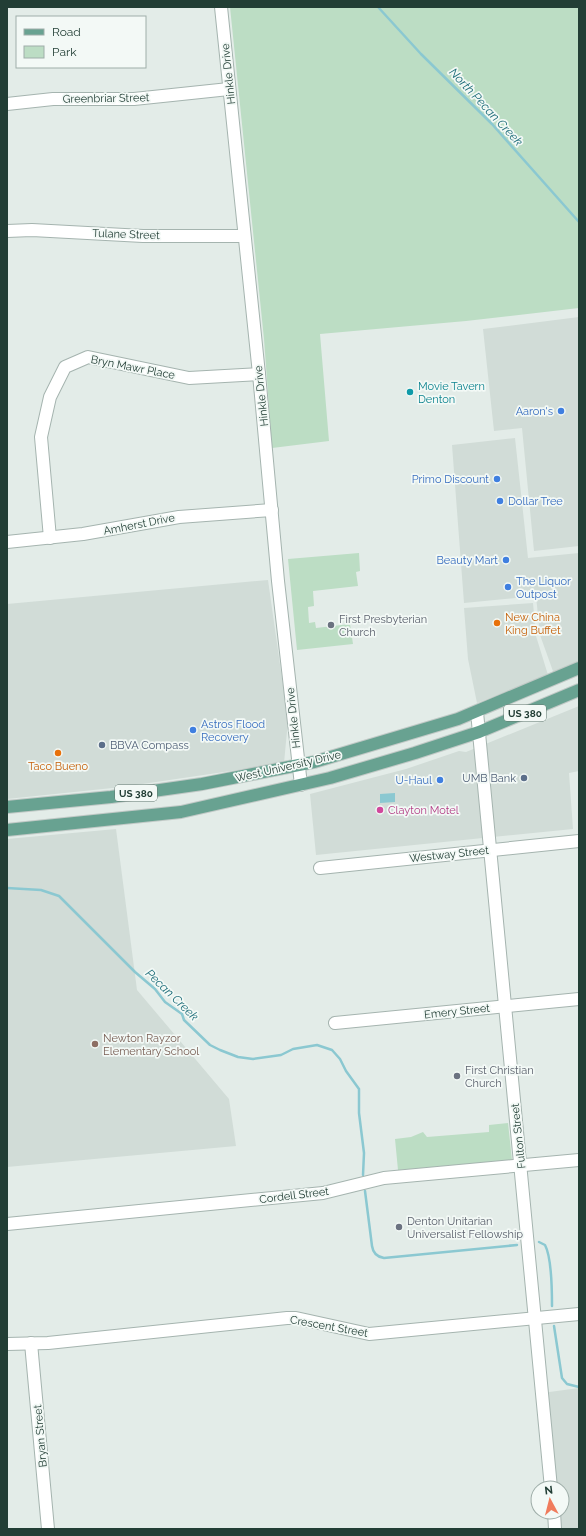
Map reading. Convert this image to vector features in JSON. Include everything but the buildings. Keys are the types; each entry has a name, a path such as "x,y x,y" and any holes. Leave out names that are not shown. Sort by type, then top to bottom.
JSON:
{"main road":[{"name":"West University Drive","path":"7,807 111,797 202,784 298,766 477,712 579,668"},
{"name":"West University Drive","path":"7,830 181,812 301,785 415,753 479,732 579,690"}],"street":[{"name":"Hinkle Drive","path":"221,7 301,785"},
{"name":"Greenbriar Street","path":"7,104 53,99 134,99 229,89"},
{"name":"Tulane Street","path":"7,231 32,230 143,236 244,236"},
{"name":"Bryn Mawr Place","path":"50,538 41,436 50,397 65,367 88,357 189,378 259,374"},
{"name":"Amherst Drive","path":"7,542 116,529 179,517 272,510"},
{"name":"Fulton Street","path":"477,712 550,1480"},
{"name":"Westway Street","path":"320,868 579,841"},
{"name":"Emery Street","path":"335,1023 579,999"},
{"name":"Cordell Street","path":"7,1224 323,1193 384,1178 579,1160"},
{"name":"Crescent Street","path":"7,1344 31,1343 287,1318 296,1318 370,1334 579,1314"},
{"name":"Bryan Street","path":"31,1343 48,1529"}],"shaded area":[{"path":"579,317 579,546 534,551 522,428 494,431 483,329"},
{"path":"515,438 528,558 579,553 579,663 554,674 540,635 536,596 464,603 452,445"},
{"path":"268,580 288,721 284,763 122,787 7,799 7,604"},
{"path":"533,603 536,636 548,675 477,703 468,659 464,608"},
{"path":"579,706 579,771 569,773 573,829 316,855 310,794 406,769 459,751 466,752"},
{"name":"Newton Rayzor Elementary School","path":"116,829 137,990 229,1099 236,1146 7,1167 7,839"},
{"path":"579,1388 579,1529 558,1529 557,1520 570,1520 570,1480 552,1480 542,1393"}],"green space":[{"path":"230,7 579,7 579,308 466,321 320,334 329,441 272,448 264,339"},
{"path":"359,553 360,571 356,572 358,586 313,591 314,606 308,607 309,623 315,622 316,628 350,624 353,644 297,650 288,559"},
{"path":"508,1123 512,1160 398,1170 395,1139 411,1137 423,1132 427,1137 489,1132 489,1125"}],"water":[{"path":"395,793 395,802 380,803 380,794"}],"waterway":[{"name":"North Pecan Creek","path":"378,7 421,54 492,124 579,222"},
{"name":"Pecan Creek","path":"7,888 41,890 59,896 135,972 155,989 165,1002 182,1014 184,1020 210,1045 220,1050 238,1057 253,1059 281,1055 293,1049 317,1045 332,1050 340,1059 346,1071 359,1089 359,1113 364,1153 363,1175"},
{"name":"Pecan Creek","path":"365,1191 373,1251 377,1256 384,1258 517,1245"},
{"name":"Pecan Creek","path":"539,1242 545,1245 549,1258 552,1306"},
{"name":"Pecan Creek","path":"554,1326 562,1378 567,1384 579,1387"}],"place":[{"name":"Movie Tavern Denton","path":"410,392"},
{"name":"Aaron's","path":"561,411"},
{"name":"Primo Discount","path":"497,479"},
{"name":"Dollar Tree","path":"500,501"},
{"name":"Beauty Mart","path":"506,560"},
{"name":"The Liquor Outpost","path":"508,587"},
{"name":"New China King Buffet","path":"497,623"},
{"name":"First Presbyterian Church","path":"331,625"},
{"name":"Astros Flood Recovery","path":"193,730"},
{"name":"BBVA Compass","path":"102,745"},
{"name":"Taco Bueno","path":"58,753"},
{"name":"UMB Bank","path":"524,778"},
{"name":"U-Haul","path":"440,780"},
{"name":"Clayton Motel","path":"380,810"},
{"name":"Newton Rayzor Elementary School","path":"95,1044"},
{"name":"First Christian Church","path":"457,1076"},
{"name":"Denton Unitarian Universalist Fellowship","path":"399,1227"}]}
